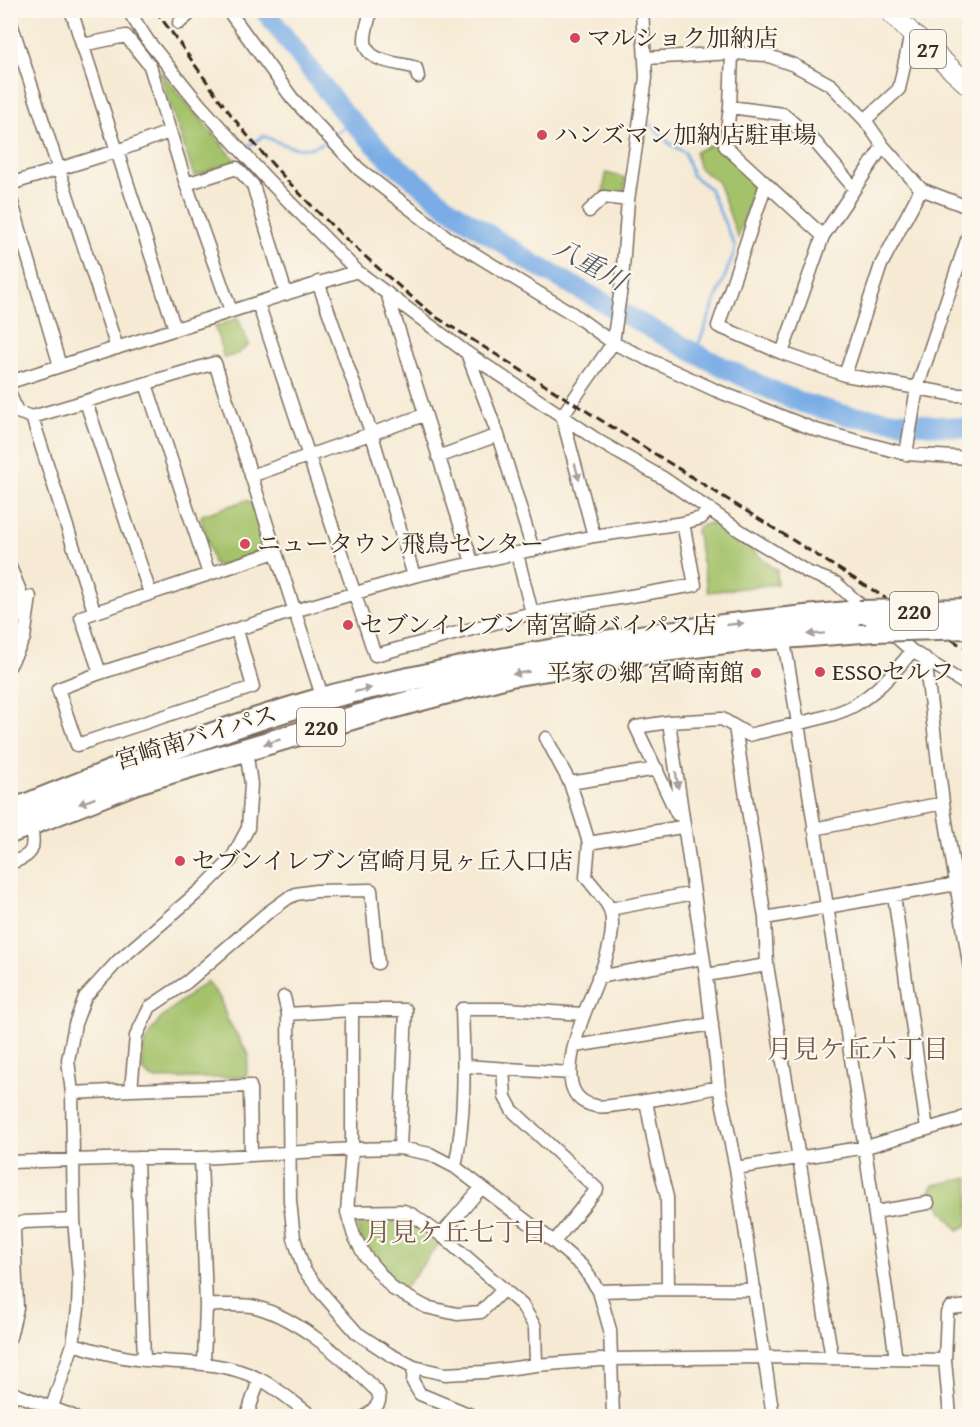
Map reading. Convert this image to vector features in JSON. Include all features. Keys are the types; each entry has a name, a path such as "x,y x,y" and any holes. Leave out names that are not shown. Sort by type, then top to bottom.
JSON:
{"highway":[{"name":"宮崎南バイパス","path":"10,812 229,729 323,699 505,658 635,636 782,619 858,612 969,610"},
{"name":"宮崎南バイパス","path":"21,828 137,782 358,716 511,675 664,650 783,637 875,630 969,627"}],"main road":[{"name":"27","path":"889,10 969,86"}],"street":[{"path":"71,10 175,329"},
{"path":"128,10 148,41 199,104 265,177 357,271 467,353 561,416 710,508 742,532 807,572 836,583 912,651 969,687"},
{"path":"179,23 194,10"},
{"path":"228,10 292,98 358,169 448,238 573,314 614,338 764,411 816,430 969,458"},
{"path":"371,10 364,42 369,52 375,58 416,68 418,77"},
{"path":"594,536 561,416 614,338 622,281 628,200 646,78 642,10"},
{"path":"10,20 117,348"},
{"path":"865,120 899,89 911,33"},
{"path":"82,45 126,36 150,66 186,184 231,311"},
{"path":"646,58 732,53 766,55 794,66 831,85 865,120 883,147 921,189 969,208"},
{"path":"732,53 730,107 725,146 823,236"},
{"path":"730,107 783,114 816,143 854,189"},
{"path":"10,184 117,151 169,132"},
{"path":"782,353 823,236 883,147"},
{"path":"186,184 237,168 254,185 286,294"},
{"path":"766,184 718,326 782,353 845,375 916,393 969,395"},
{"path":"845,375 881,265 921,189"},
{"path":"10,196 60,366"},
{"path":"589,211 604,198 628,200"},
{"path":"906,448 916,393 969,231"},
{"path":"10,382 357,271"},
{"path":"318,282 372,435 414,576"},
{"path":"387,293 472,562"},
{"path":"258,303 356,592 375,655 532,613 695,585 683,523"},
{"path":"467,353 498,435 533,550"},
{"path":"10,393 17,412 32,417 215,363 323,699"},
{"path":"146,384 209,574"},
{"path":"86,402 150,593"},
{"path":"251,476 424,415"},
{"path":"32,417 94,611"},
{"path":"438,457 498,435"},
{"path":"237,630 253,687 77,745 58,690 100,674 294,611 414,576 594,536 683,523 701,518 710,508"},
{"path":"100,674 81,617 275,552"},
{"path":"517,554 532,613"},
{"path":"10,567 20,591 15,617 10,618"},
{"path":"10,665 24,638 30,597"},
{"path":"783,637 799,722 814,829 866,1147 896,1359"},
{"path":"686,842 674,806 636,727 669,722 722,719 749,735 799,722 854,706 893,674 912,651"},
{"path":"925,658 943,803 969,969"},
{"path":"669,722 706,975 719,1087 736,1168 772,1416"},
{"path":"735,727 765,918 767,965 832,1358"},
{"path":"546,738 570,783 589,843 586,877 610,909 611,930 608,952 583,1014 575,1046 570,1073 573,1090 583,1102 598,1107 646,1101 719,1087"},
{"path":"50,1412 73,1344 78,1309 79,1275 74,1220 72,1094 68,1060 75,1024 85,997 117,961 205,886 231,860 248,828 251,783 246,750"},
{"path":"570,783 657,769"},
{"path":"814,829 943,803"},
{"path":"589,843 681,827"},
{"path":"10,863 23,859 34,846 21,828"},
{"path":"765,918 956,884 969,878"},
{"path":"131,1090 136,1036 150,1007 187,982 288,898 296,894 316,891 371,890 378,963"},
{"path":"610,909 694,893"},
{"path":"894,895 927,1129"},
{"path":"598,977 703,958"},
{"path":"706,975 767,965"},
{"path":"284,997 288,1014 288,1153 294,1238 304,1269 327,1300 357,1333 389,1354 414,1367 445,1374 612,1359 764,1357 945,1360"},
{"path":"455,1167 461,1137 465,1066 462,1009 507,1009 583,1014"},
{"path":"288,1014 352,1010 406,1010 400,1148"},
{"path":"352,1010 352,1149 347,1212 354,1236 365,1256 393,1289 426,1307 457,1314 481,1312 504,1289"},
{"path":"575,1046 712,1024"},
{"path":"465,1066 570,1073"},
{"path":"503,1069 505,1097 512,1110 597,1189 554,1242"},
{"path":"72,1094 250,1086 251,1154"},
{"path":"646,1101 667,1197 668,1289"},
{"path":"736,1168 866,1147 958,1120 969,1114"},
{"path":"10,1162 201,1158 400,1148 430,1154 455,1167 582,1266 599,1291 610,1330 613,1416"},
{"path":"137,1158 144,1360"},
{"path":"201,1158 206,1305 204,1363"},
{"path":"441,1234 481,1188"},
{"path":"875,1212 928,1203"},
{"path":"347,1212 404,1211 441,1234 522,1305 535,1327 536,1365"},
{"path":"10,1337 17,1308 15,1225 24,1222 74,1220"},
{"path":"599,1291 755,1290"},
{"path":"206,1305 255,1307 280,1317 310,1334 346,1361 381,1396 380,1401 366,1416"},
{"path":"950,1416 945,1360 947,1313 950,1308 969,1306"},
{"path":"73,1344 144,1360 204,1363 259,1379 312,1416"},
{"path":"414,1367 413,1382 420,1394 473,1416"},
{"path":"247,1416 259,1379"},
{"path":"10,1392 50,1412 73,1416"}],"green space":[{"path":"158,69 236,161 194,176"},
{"path":"720,141 755,184 738,238 718,182 700,169 695,152"},
{"path":"606,173 626,178 623,197 603,194"},
{"path":"238,318 249,345 237,354 224,358 215,327"},
{"path":"247,500 252,503 267,548 265,552 219,566 213,563 202,515"},
{"path":"710,523 737,537 777,570 777,584 708,592 696,530"},
{"path":"207,981 220,998 227,1019 249,1055 246,1077 154,1079 145,1073 142,1062 143,1049 148,1037 164,1016"},
{"path":"969,1178 969,1224 958,1230 929,1193 934,1185"},
{"path":"359,1216 403,1216 413,1220 441,1241 404,1289 381,1267 368,1250 355,1222"}],"waterway":[{"name":"八重川","path":"264,10 343,112 390,160 450,209 534,264 695,353 802,403 849,416 970,429"},
{"path":"332,136 352,122"},
{"path":"648,122 669,143 685,153 692,175 709,188 735,246 695,353"},
{"path":"247,147 263,136 287,146 303,149 327,140"}],"railway":[{"path":"155,10 261,152 358,250 436,317 970,651"}],"place":[{"name":"マルショク加納店","path":"575,38"},
{"name":"ハンズマン加納店駐車場","path":"542,135"},
{"name":"ニュータウン飛鳥センター","path":"245,544"},
{"name":"セブンイレブン南宮崎バイパス店","path":"348,625"},
{"name":"ESSOセルフ","path":"820,672"},
{"name":"平家の郷 宮崎南館","path":"756,673"},
{"name":"セブンイレブン宮崎月見ヶ丘入口店","path":"180,861"}],"district":[{"name":"月見ケ丘六丁目","path":"858,1049"},
{"name":"月見ケ丘七丁目","path":"456,1232"}]}
